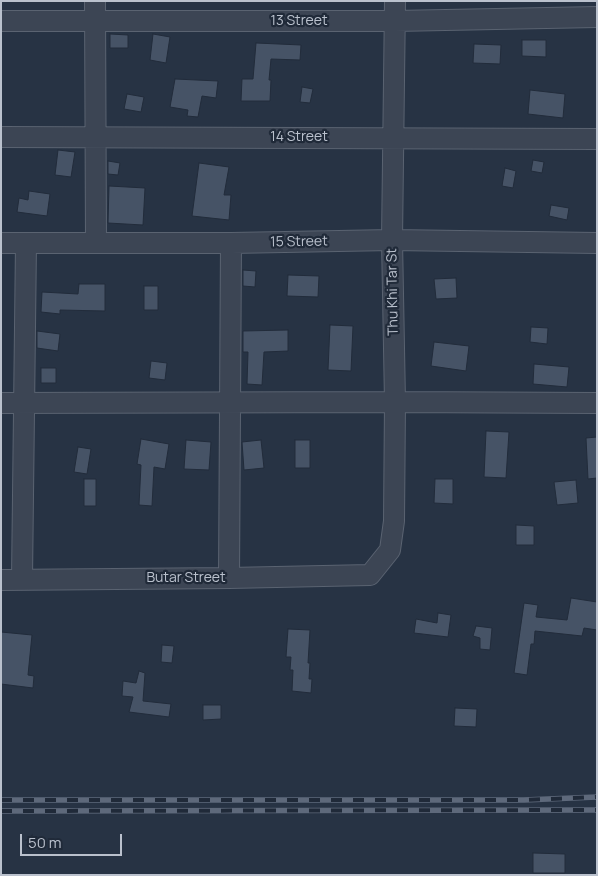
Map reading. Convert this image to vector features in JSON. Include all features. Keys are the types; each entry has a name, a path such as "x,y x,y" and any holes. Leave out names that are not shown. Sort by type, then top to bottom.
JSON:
{"street":[{"name":"13 Street","path":"1,21 95,11 395,11 597,17"},
{"path":"95,11 96,243"},
{"name":"Thu Khi Tar St","path":"370,575 390,550 394,521 395,402 392,240 395,11"},
{"name":"14 Street","path":"1,137 597,138"},
{"name":"15 Street","path":"1,243 231,243 392,240 597,243"},
{"path":"22,580 26,243"},
{"path":"229,578 231,243"},
{"path":"1,403 597,403"},
{"name":"Butar Street","path":"1,580 370,575"}],"building":[{"path":"110,34 128,35 128,48 110,48"},
{"path":"153,34 170,37 166,63 150,60"},
{"path":"522,40 546,40 546,57 522,56"},
{"path":"256,43 301,45 300,60 271,59 270,101 241,101 242,79 253,79"},
{"path":"474,44 501,45 500,64 473,63"},
{"path":"175,79 218,81 216,98 202,96 198,117 187,116 188,110 170,107"},
{"path":"302,87 313,89 310,103 300,102"},
{"path":"530,90 565,94 563,118 528,114"},
{"path":"127,94 144,97 141,112 124,109"},
{"path":"58,150 75,152 71,177 55,175"},
{"path":"533,160 544,162 542,173 531,171"},
{"path":"108,161 120,163 118,175 108,174"},
{"path":"199,163 229,167 224,195 231,195 229,220 192,216"},
{"path":"505,168 516,171 513,188 502,186"},
{"path":"109,186 145,188 143,225 108,223"},
{"path":"29,191 50,194 47,216 17,212 19,198 28,200"},
{"path":"551,205 569,208 567,220 549,216"},
{"path":"243,270 256,271 255,287 243,286"},
{"path":"288,275 319,276 318,297 287,296"},
{"path":"456,278 457,298 436,299 434,279"},
{"path":"79,284 105,284 105,311 60,310 60,314 41,312 42,292 78,294"},
{"path":"144,286 158,286 158,310 144,310"},
{"path":"330,325 353,326 351,371 328,370"},
{"path":"531,327 548,328 547,344 530,342"},
{"path":"288,330 288,351 264,352 262,385 247,384 248,352 243,352 243,331"},
{"path":"37,331 60,334 58,351 37,348"},
{"path":"434,342 469,346 466,371 431,366"},
{"path":"151,361 167,363 165,380 149,378"},
{"path":"534,364 569,367 567,387 533,384"},
{"path":"41,368 56,368 56,383 41,383"},
{"path":"486,431 509,432 506,478 484,477"},
{"path":"597,437 597,478 588,479 586,438"},
{"path":"141,439 169,444 165,469 154,467 152,506 139,505 141,465 137,464"},
{"path":"186,440 211,442 209,470 184,469"},
{"path":"261,440 264,468 244,470 242,442"},
{"path":"295,440 310,440 310,468 295,468"},
{"path":"78,447 91,449 87,474 74,472"},
{"path":"84,479 96,479 96,506 84,506"},
{"path":"435,479 453,479 453,504 434,503"},
{"path":"576,480 578,503 557,505 554,482"},
{"path":"516,525 534,526 534,545 516,545"},
{"path":"571,598 597,602 597,630 584,628 582,636 535,631 534,644 531,644 527,675 514,673 524,603 538,605 536,617 567,620"},
{"path":"438,613 451,615 448,637 414,633 416,619 437,623"},
{"path":"476,626 492,628 490,650 480,649 480,638 473,636"},
{"path":"288,629 310,630 308,663 310,663 309,679 312,679 311,693 292,691 293,670 290,670 291,657 286,657"},
{"path":"1,632 32,635 28,675 34,676 33,688 1,684"},
{"path":"162,645 174,646 172,663 161,662"},
{"path":"139,671 145,673 143,701 171,704 169,717 129,712 133,697 122,696 123,681 136,683"},
{"path":"203,705 221,705 221,719 203,720"},
{"path":"455,708 477,709 476,727 454,726"},
{"path":"533,853 565,854 565,873 533,873"}],"railway":[{"path":"1,800 524,800 597,797"},
{"path":"1,811 597,810"}]}
